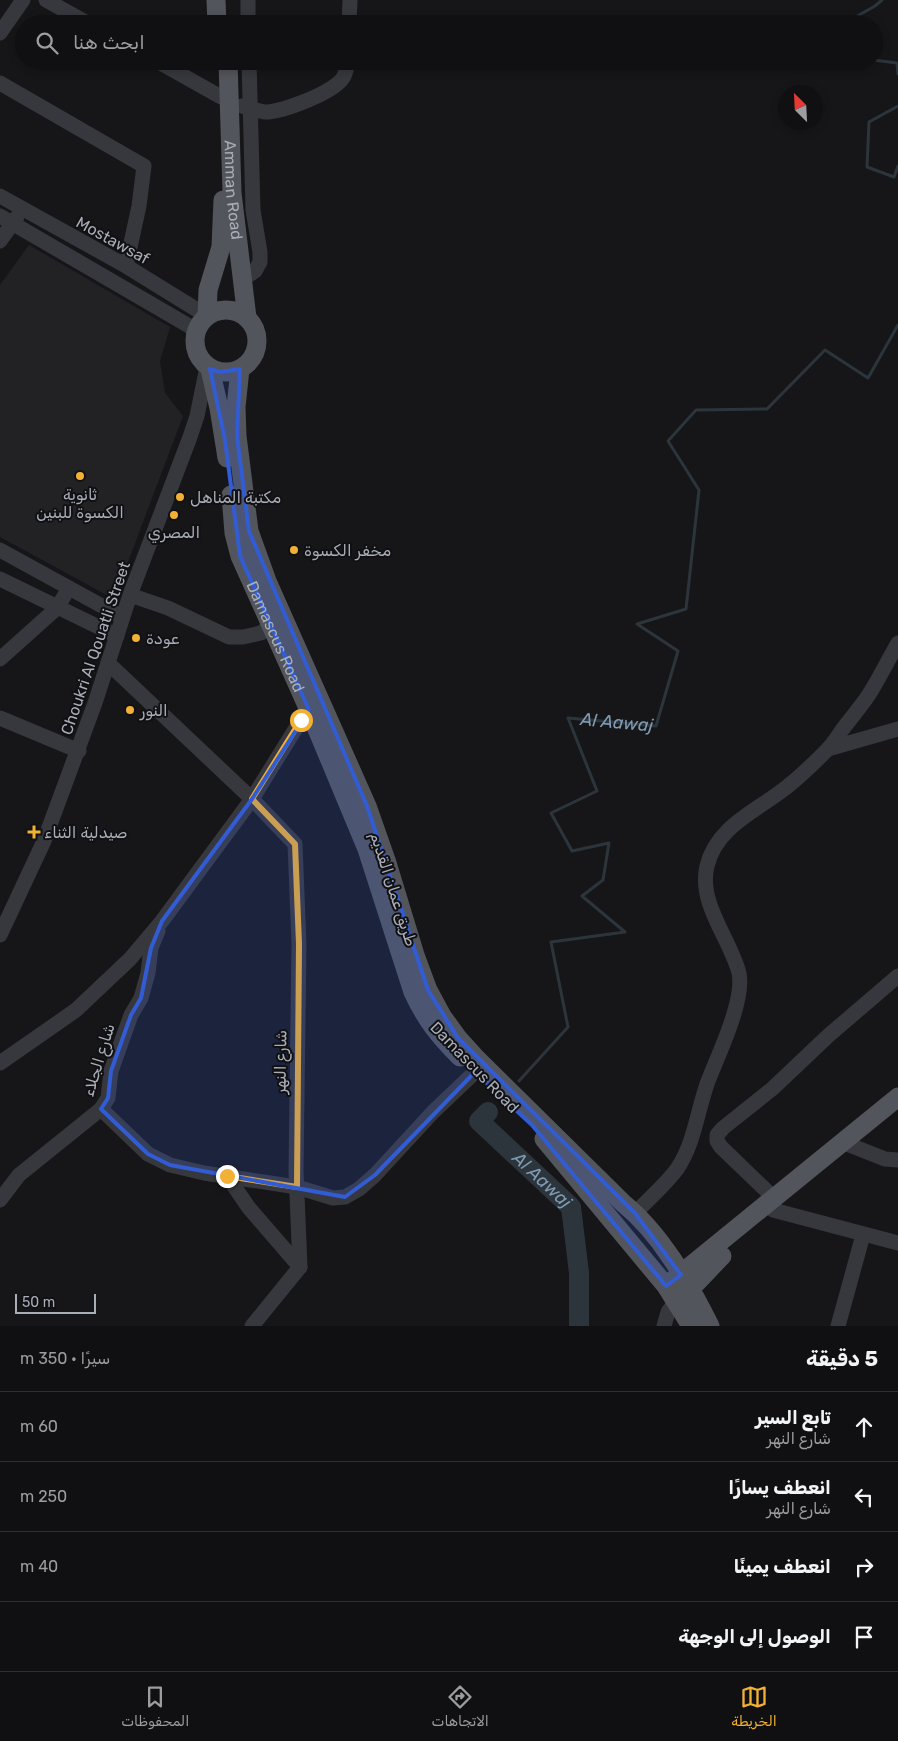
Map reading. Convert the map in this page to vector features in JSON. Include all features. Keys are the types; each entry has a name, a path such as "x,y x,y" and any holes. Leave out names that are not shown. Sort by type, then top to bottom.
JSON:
{"main road":[{"path":"216,0 217,15"},
{"path":"226,0 227,15"},
{"name":"Amman Road","path":"220,70 225,99 232,193 247,318"},
{"name":"Amman Road","path":"201,323 208,290 221,247 227,70"},
{"path":"227,309 238,312 247,318 254,326 257,335 254,355 248,363 240,369 230,372 220,372 208,368 200,360 195,350 194,340 201,323 216,311 227,309"},
{"name":"Damascus Road","path":"208,368 225,440 236,541 240,556 270,626 310,710 367,849 413,992 422,1011 436,1033 532,1125 679,1288 692,1326"},
{"name":"طريق عمان القديم","path":"240,369 236,408 237,436 249,531 267,581 367,806 428,990 442,1016 477,1059 623,1203 635,1212 658,1240 679,1288 710,1326"},
{"path":"849,1144 898,1097"},
{"path":"679,1288 773,1204 849,1144 898,1112"}],"street":[{"path":"0,32 23,0"},
{"path":"46,0 73,15"},
{"path":"248,0 248,15"},
{"path":"349,15 350,0"},
{"path":"173,70 225,99 250,109 266,112 280,110 318,95 338,84 344,77 345,70"},
{"path":"243,279 255,270 260,262 254,217 249,70"},
{"path":"0,84 144,166 139,206 126,266"},
{"name":"Mostawsaf","path":"3,202 22,209 126,266 201,323"},
{"path":"0,241 6,220 22,209"},
{"path":"235,216 254,217"},
{"path":"6,220 201,323"},
{"name":"Choukri Al Qouatli Street","path":"0,935 44,840 78,751 122,617 190,437 208,368"},
{"path":"0,550 122,617"},
{"path":"0,579 117,636"},
{"path":"0,659 57,608 68,588"},
{"path":"130,595 168,608 229,637 244,637 261,633 270,626"},
{"path":"635,1212 663,1185 685,1154 695,1128 707,1085 724,1046 740,990 739,974 733,954 708,899 705,883 706,867 712,850 724,834 745,815 788,786 828,750 869,694 898,643"},
{"name":"شارع النهر","path":"108,663 252,799 295,844 299,944 297,1187 300,1267"},
{"path":"0,1064 76,1010 130,959 162,921 252,799 301,720 310,710"},
{"path":"0,718 78,751"},
{"path":"828,750 898,729"},
{"name":"شارع الجلاء","path":"0,1200 19,1175 101,1109 108,1098 111,1070 131,1015 141,998 148,973 151,948 162,921"},
{"path":"898,976 772,1089 723,1128 717,1135 721,1147 773,1204 863,1235 898,1243"},
{"path":"101,1109 148,1154 170,1165 204,1173 297,1187 333,1198 345,1197 359,1189 375,1175 433,1112 475,1072"},
{"path":"849,1144 885,1159 898,1160"},
{"path":"227,1176 249,1208 300,1267 252,1326"},
{"path":"838,1326 863,1235"},
{"path":"664,1326 679,1288"}],"highlighted area":[{"path":"210,369 220,372 240,369 237,436 249,531 367,806 428,990 458,1038 635,1213 681,1275 666,1286 532,1125 475,1072 375,1175 345,1197 170,1165 148,1154 101,1109 108,1098 111,1071 131,1015 141,998 151,948 162,921 252,799 309,710 240,556 225,440"}],"shaded area":[{"name":"ثانوية الكسوة للبنين","path":"29,245 170,327 160,361 165,393 183,416 114,599 0,537 0,285"}],"waterway":[{"name":"Al Aawaj","path":"859,15 882,0"},
{"name":"Al Aawaj","path":"883,61 897,63 898,74"},
{"name":"Al Aawaj","path":"898,106 869,122 867,167 894,177 898,166"},
{"name":"Al Aawaj","path":"519,1081 568,1027 551,942 625,932 582,896 603,880 609,843 572,851 551,813 597,791 568,718 656,726 678,651 637,624 686,609 699,490 668,441 696,410 767,409 825,350 868,378 898,325"},
{"name":"Al Aawaj","path":"488,1112 479,1121 571,1207 579,1273 579,1326"}],"place":[{"name":"ثانوية الكسوة للبنين","path":"80,476"},
{"name":"مكتبة المناهل","path":"180,497"},
{"name":"المصري","path":"174,515"},
{"name":"مخفر الكسوة","path":"294,550"},
{"name":"عودة","path":"136,638"},
{"name":"النور","path":"130,710"},
{"name":"صيدلية الثناء","path":"34,832"}],"route":[{"path":"227,1176 297,1187 299,944 295,844 252,799 301,720"}]}
